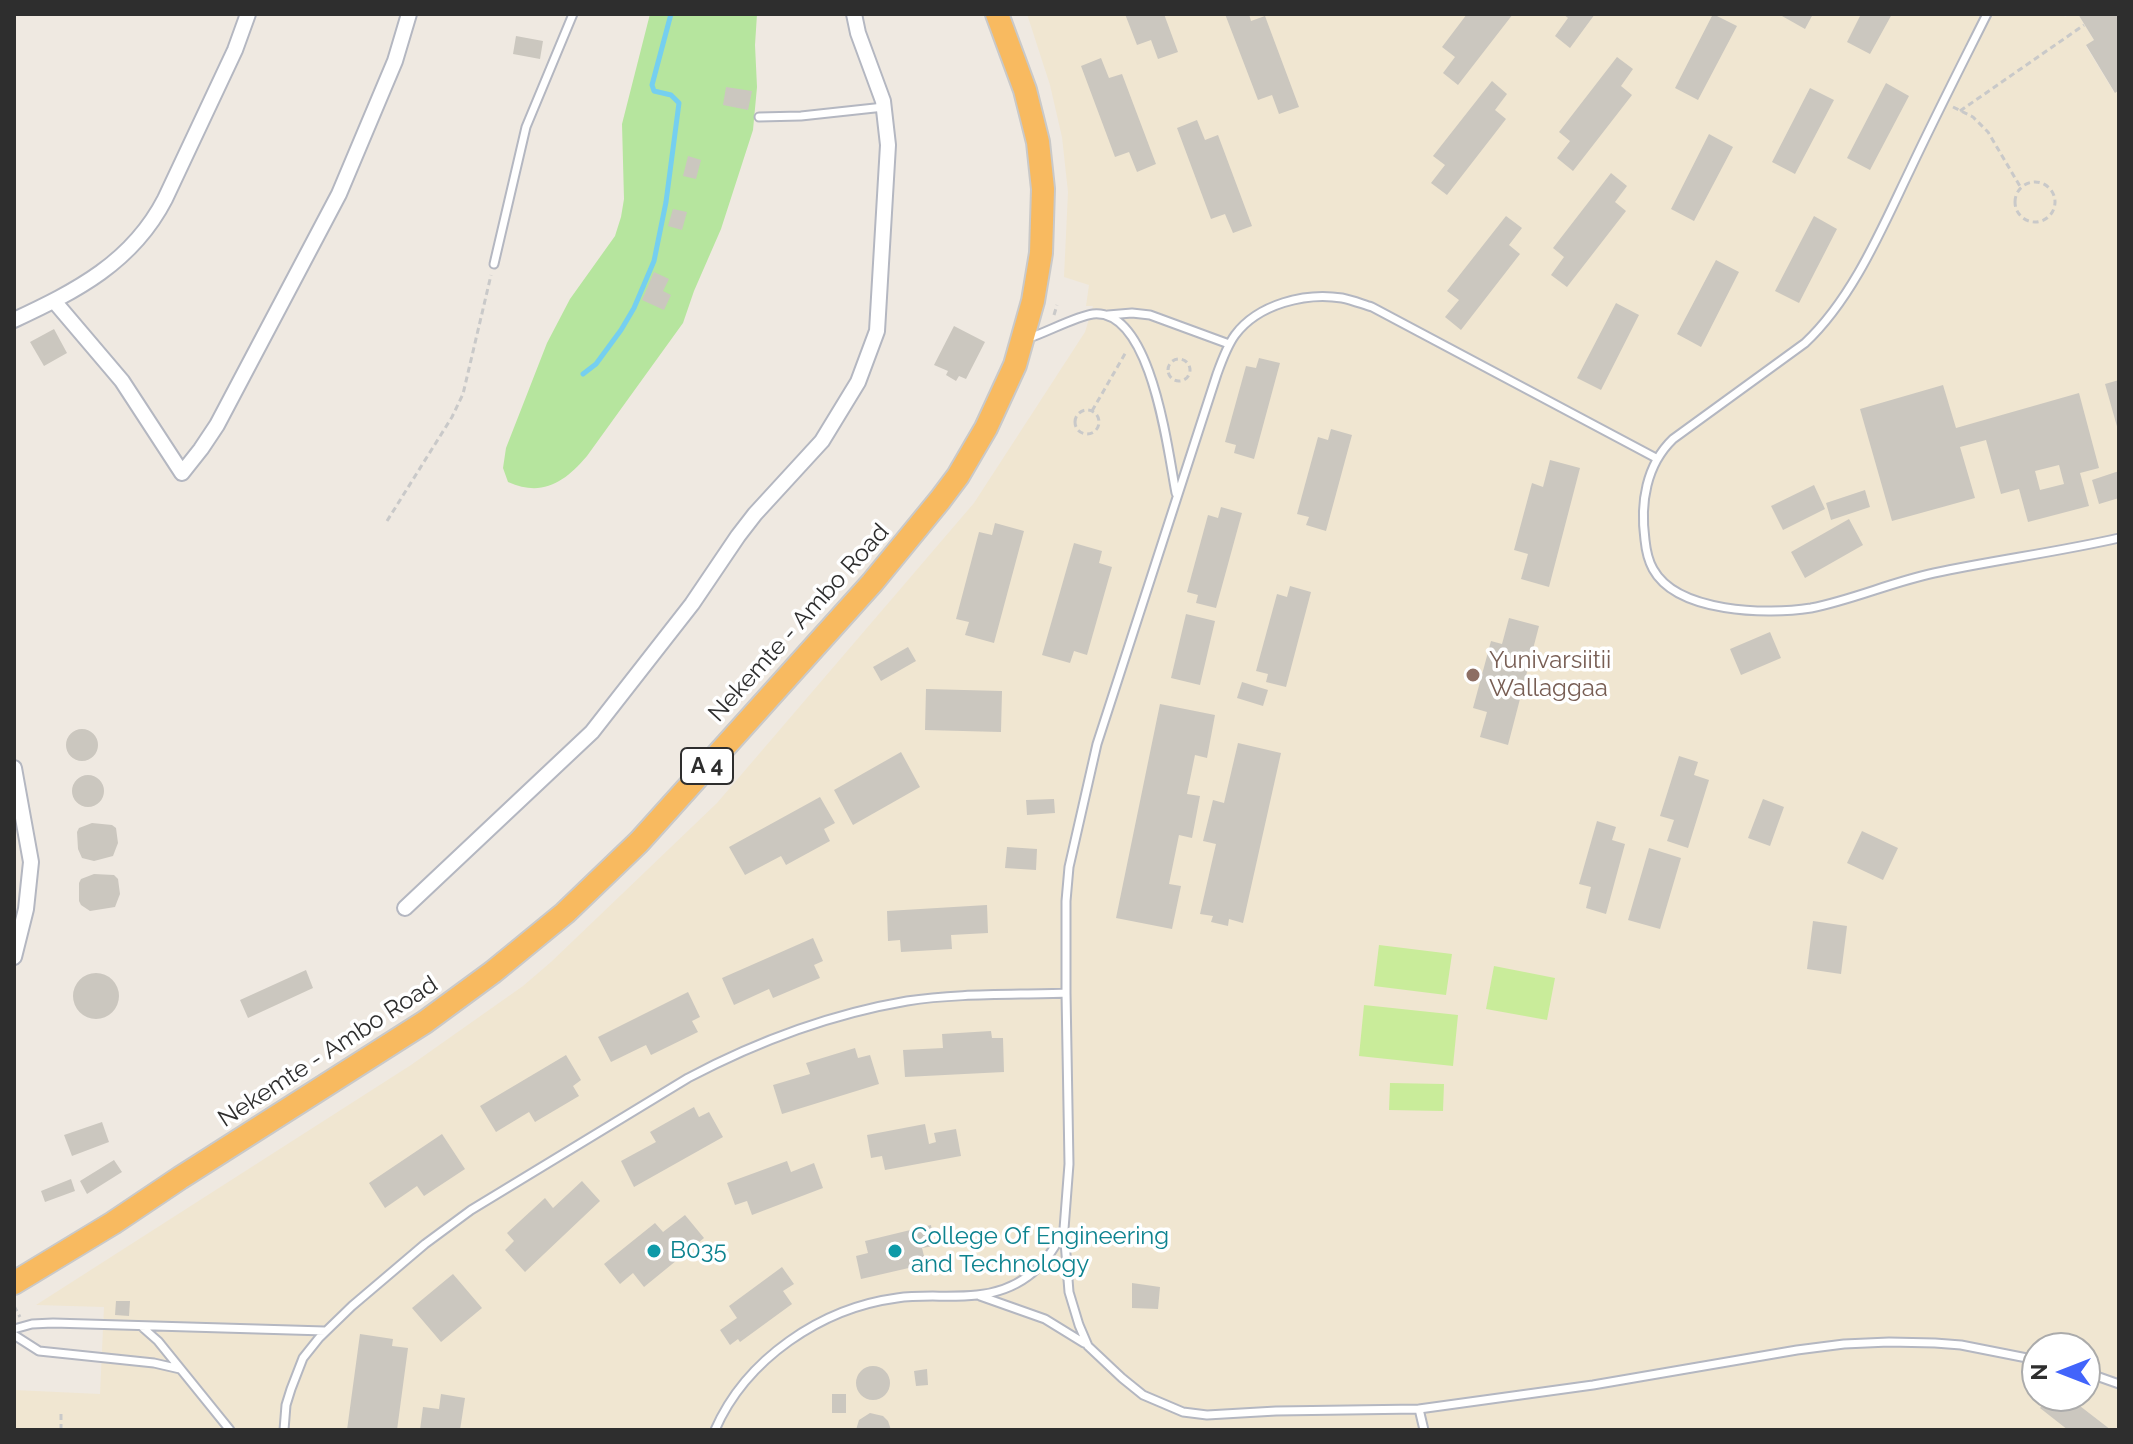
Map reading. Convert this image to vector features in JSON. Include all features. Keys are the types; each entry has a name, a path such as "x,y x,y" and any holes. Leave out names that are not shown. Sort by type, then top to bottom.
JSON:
{"highway":[{"name":"Nekemte - Ambo Road","path":"14,1283 113,1223 425,1022 493,972 588,892 639,842 872,583 940,500 986,428 1015,365 1033,301 1039,263 1043,189 1038,142 1032,114 997,14"}],"street":[{"path":"14,320 54,301 109,267 140,239 157,215 235,50 248,14"},
{"path":"54,301 122,381 182,473 217,425 332,209 395,61 409,14"},
{"path":"405,908 592,732 692,604 738,536 813,452 849,399 869,357 877,331 888,145 884,107 854,14"},
{"path":"14,768 31,862 26,909 14,957"}],"lane":[{"path":"494,264 526,127 573,14"},
{"path":"1987,14 1872,251 1818,330 1805,343 1673,439 1656,458 1643,510 1649,560 1654,571 1669,586 1685,596 1715,606 1753,611 1800,610 1935,573 2119,538"},
{"path":"759,117 884,107"},
{"path":"1088,1346 1069,1292 1064,1229 1070,1141 1066,993 1069,867 1097,744 1176,495 1229,344 1246,322 1275,305 1308,298 1345,298 1372,307 1656,458"},
{"path":"1023,339 1092,314 1132,313 1150,315 1229,344"},
{"path":"1104,315 1122,324 1142,355 1152,382 1176,495"},
{"path":"284,1430 286,1405 303,1358 325,1331 364,1295 452,1223 665,1091 717,1063 838,1017 937,998 1066,993"},
{"path":"715,1430 747,1377 811,1328 852,1308 893,1298 978,1295 999,1291 1032,1274 1050,1256 1064,1229"},
{"path":"978,1295 1045,1319 1072,1333 1143,1395 1183,1412 1222,1415 1419,1409 1578,1388 1844,1344 1935,1343 2021,1357"},
{"path":"14,1332 42,1323 325,1331"},
{"path":"141,1326 158,1341 230,1430"},
{"path":"14,1332 39,1351 154,1363 180,1369"},
{"path":"1419,1409 1424,1430"}],"path":[{"path":"1960,111 2084,25"},
{"path":"1943,102 1973,117 1988,132 2021,188"},
{"path":"2038,182 2050,188 2055,201 2051,215 2039,222 2020,216 2015,203 2021,188 2038,182"},
{"path":"387,521 463,394 494,264"},
{"path":"1092,411 1133,339"},
{"path":"1179,358 1188,362 1188,376 1180,381 1171,377 1170,363 1179,358"},
{"path":"1086,410 1092,411 1098,418 1097,429 1093,433 1082,434 1075,426 1077,415 1086,410"},
{"path":"61,1414 61,1430"}],"shaded area":[{"name":"Yunivarsiitii Wallaggaa","path":"1027,14 2063,14 2065,17 2078,14 2094,40 2086,46 2114,92 2119,90 2119,1430 14,1430 14,1390 100,1394 104,1307 36,1305 411,1065 523,986 717,803 974,503 1085,332 1093,306 1086,306 1089,285 1064,277 1068,192 1062,137 1050,85"}],"green space":[{"path":"650,14 757,14 757,87 753,130 721,229 683,323 587,456 570,474 552,485 520,486 508,482 503,468 506,448 547,343 570,299 615,236 621,217 624,199 622,124"},
{"path":"1379,945 1452,954 1446,995 1374,986"},
{"path":"1494,966 1555,978 1547,1020 1486,1009"},
{"path":"1364,1005 1458,1015 1453,1066 1359,1056"},
{"path":"1390,1083 1444,1084 1443,1111 1389,1110"}],"building":[{"path":"1125,14 1164,14 1178,52 1158,59 1151,40 1137,45"},
{"path":"1225,14 1249,14 1251,21 1265,16 1299,107 1279,114 1272,95 1258,100"},
{"path":"1467,14 1513,14 1458,85 1443,73 1455,57 1442,47"},
{"path":"1563,14 1595,14 1570,48 1555,36 1568,18"},
{"path":"1713,14 1737,26 1698,100 1675,88"},
{"path":"1783,14 1813,14 1805,29"},
{"path":"1861,14 1892,14 1870,54 1847,42"},
{"path":"2078,14 2119,14 2119,90 2115,93 2086,45 2094,40"},
{"path":"516,36 543,41 540,59 513,54"},
{"path":"1617,57 1633,69 1621,86 1632,95 1573,171 1557,158 1570,141 1559,132"},
{"path":"1101,58 1109,78 1122,74 1156,164 1137,172 1129,152 1115,157 1081,66"},
{"path":"1492,81 1507,94 1495,110 1506,119 1447,195 1431,183 1445,165 1433,156"},
{"path":"1886,83 1909,96 1870,170 1847,158"},
{"path":"726,87 752,91 748,110 723,105"},
{"path":"1810,88 1834,100 1795,174 1772,162"},
{"path":"1197,120 1205,140 1218,135 1252,226 1233,233 1225,214 1211,219 1177,128"},
{"path":"1709,134 1733,147 1694,221 1671,209"},
{"path":"688,156 701,160 696,179 683,176"},
{"path":"1611,173 1627,186 1615,202 1626,211 1567,287 1551,275 1564,257 1553,248"},
{"path":"673,209 687,212 682,230 668,226"},
{"path":"1506,216 1522,228 1509,245 1520,254 1461,330 1445,317 1459,300 1447,291"},
{"path":"1814,216 1837,229 1799,303 1775,291"},
{"path":"1716,260 1739,272 1701,347 1677,334"},
{"path":"654,272 669,279 663,291 671,295 664,310 642,300"},
{"path":"1616,303 1639,315 1601,390 1577,378"},
{"path":"954,326 985,342 966,379 959,376 956,381 946,375 948,371 934,365"},
{"path":"54,329 67,353 44,366 30,342"},
{"path":"1259,358 1280,363 1254,459 1234,453 1236,445 1225,442 1246,366 1256,368"},
{"path":"2119,380 2119,430 2118,430 2105,384"},
{"path":"1943,385 1956,428 2079,393 2099,468 2080,473 2089,506 2028,522 2019,489 2001,494 1986,440 1960,447 1975,498 1892,521 1860,409","holes":["2059,465 2064,484 2040,490 2035,471"]},
{"path":"1331,429 1352,435 1326,531 1306,525 1309,517 1297,514 1318,437 1328,440"},
{"path":"1550,460 1580,468 1549,587 1521,579 1528,554 1514,550 1532,483 1543,487"},
{"path":"2119,471 2119,498 2099,504 2092,480"},
{"path":"1814,485 1825,509 1783,530 1771,506"},
{"path":"1865,490 1870,507 1831,520 1826,503"},
{"path":"1221,507 1242,513 1216,608 1196,603 1198,595 1187,592 1208,515 1218,518"},
{"path":"1849,519 1863,545 1805,578 1791,552"},
{"path":"995,523 1024,531 994,643 965,635 969,622 956,619 979,532 992,535"},
{"path":"1074,543 1102,551 1099,563 1112,567 1087,655 1074,651 1070,663 1042,655"},
{"path":"1290,586 1311,592 1286,687 1266,682 1268,674 1256,671 1277,594 1287,597"},
{"path":"1186,614 1215,621 1200,685 1171,678"},
{"path":"1509,618 1539,626 1508,745 1480,737 1487,712 1473,708 1491,641 1502,644"},
{"path":"1770,632 1781,658 1741,675 1730,649"},
{"path":"908,647 916,661 881,681 873,667"},
{"path":"1242,682 1268,690 1263,706 1237,698"},
{"path":"926,689 1002,691 1001,732 925,730"},
{"path":"1160,704 1215,715 1207,758 1195,755 1187,794 1200,796 1192,838 1179,835 1169,884 1181,886 1172,929 1116,918"},
{"path":"82,729 93,734 98,745 93,756 82,761 71,756 66,745 71,734"},
{"path":"1238,743 1281,753 1243,923 1229,919 1228,926 1211,922 1213,916 1200,914 1216,844 1203,841 1213,800 1224,803"},
{"path":"901,752 920,787 853,825 834,790"},
{"path":"1679,756 1698,762 1694,775 1709,780 1688,848 1667,841 1674,820 1660,816"},
{"path":"88,775 99,780 104,791 99,802 88,807 77,802 72,791 77,780"},
{"path":"820,797 835,823 824,829 830,841 786,865 781,856 745,875 729,847"},
{"path":"1054,799 1055,813 1027,815 1026,800"},
{"path":"1763,799 1784,807 1770,846 1748,838"},
{"path":"1597,821 1616,827 1612,840 1625,844 1606,914 1586,908 1591,887 1579,884"},
{"path":"92,823 116,828 118,843 113,856 94,861 82,858 77,832 79,828"},
{"path":"1862,831 1898,848 1883,880 1847,863"},
{"path":"1007,847 1037,849 1036,870 1005,868"},
{"path":"1649,848 1681,858 1660,929 1628,920"},
{"path":"94,874 114,875 118,879 120,894 115,907 90,911 81,905 79,883 81,879"},
{"path":"987,905 988,933 951,935 952,949 901,952 900,940 888,941 887,911"},
{"path":"1813,921 1847,926 1841,974 1807,969"},
{"path":"813,938 823,961 814,965 820,978 773,998 769,989 734,1005 722,978"},
{"path":"306,970 313,988 248,1018 240,1000"},
{"path":"96,973 112,980 119,996 112,1012 96,1019 80,1012 73,996 80,980"},
{"path":"688,992 700,1017 692,1021 698,1032 651,1055 646,1045 611,1062 598,1037"},
{"path":"991,1031 992,1038 1003,1038 1004,1072 905,1077 903,1050 943,1048 942,1034"},
{"path":"855,1048 858,1058 870,1055 879,1084 782,1114 773,1085 810,1074 806,1063"},
{"path":"566,1055 581,1080 573,1086 579,1096 535,1122 529,1112 496,1132 480,1106"},
{"path":"694,1107 699,1117 709,1112 723,1137 634,1187 621,1161 656,1142 650,1132"},
{"path":"102,1122 109,1142 72,1156 64,1135"},
{"path":"925,1124 929,1144 936,1142 934,1133 956,1129 961,1156 885,1170 882,1156 871,1158 867,1135"},
{"path":"442,1134 465,1169 424,1196 417,1186 385,1208 369,1183"},
{"path":"114,1160 122,1172 87,1194 80,1181"},
{"path":"787,1161 791,1172 814,1163 823,1188 752,1215 747,1201 735,1205 727,1183"},
{"path":"71,1179 75,1191 45,1202 41,1191"},
{"path":"582,1181 600,1201 525,1272 505,1250 514,1241 507,1233 545,1198 553,1208"},
{"name":"B035","path":"685,1215 704,1238 644,1287 633,1273 620,1284 604,1264 655,1223 663,1232"},
{"name":"College Of Engineering and Technology","path":"931,1225 934,1246 922,1248 926,1264 861,1279 856,1256 868,1253 865,1241"},
{"path":"782,1267 794,1284 783,1291 792,1304 740,1342 738,1339 730,1345 720,1330 737,1318 729,1306"},
{"path":"453,1274 482,1308 441,1342 412,1308"},
{"path":"1132,1283 1160,1287 1158,1309 1132,1308"},
{"path":"116,1301 130,1301 129,1316 115,1315"},
{"path":"360,1334 393,1339 392,1346 408,1348 397,1430 347,1430"},
{"path":"873,1366 885,1371 890,1383 885,1395 873,1400 861,1395 856,1383 861,1371"},
{"path":"927,1369 928,1385 916,1386 914,1371"},
{"path":"441,1394 465,1398 460,1430 420,1430 423,1407 439,1409"},
{"path":"832,1394 846,1394 846,1413 832,1413"},
{"path":"2045,1412 2088,1412 2111,1430 2068,1430"},
{"path":"870,1413 883,1416 891,1430 856,1430 859,1420"}],"waterway":[{"path":"583,374 596,364 621,330 654,261 666,202 679,103 671,95 654,91 652,85 671,14"}],"place":[{"name":"Yunivarsiitii Wallaggaa","path":"1473,675"},
{"name":"B035","path":"654,1251"},
{"name":"College Of Engineering and Technology","path":"895,1251"}]}
